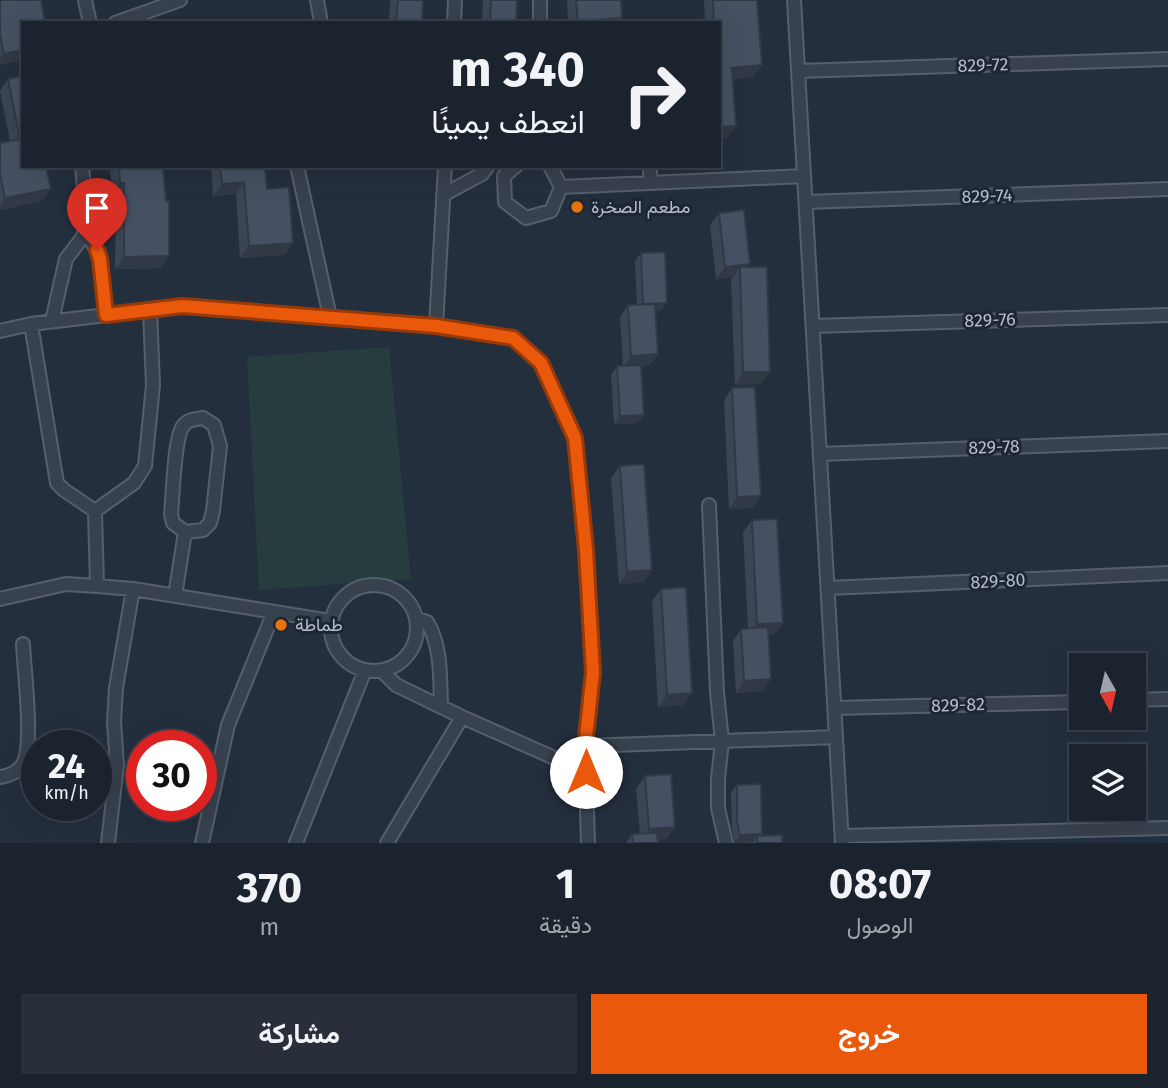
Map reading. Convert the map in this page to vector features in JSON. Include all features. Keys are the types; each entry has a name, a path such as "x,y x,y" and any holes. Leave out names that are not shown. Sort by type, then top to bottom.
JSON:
{"street":[{"path":"85,0 90,21"},
{"path":"121,21 180,0"},
{"path":"317,0 321,21"},
{"path":"454,21 455,0"},
{"path":"540,0 540,21"},
{"path":"794,0 842,839 1168,828"},
{"name":"829-72","path":"798,71 1168,59"},
{"path":"52,321 66,259 87,226 82,168"},
{"path":"297,168 331,317"},
{"path":"436,326 445,168"},
{"path":"443,195 482,174 486,168"},
{"path":"514,168 504,176 505,202 526,218 551,211 561,187 552,168"},
{"path":"650,168 650,183"},
{"path":"561,187 804,176"},
{"name":"829-74","path":"806,202 1168,189"},
{"path":"85,232 100,259 106,315"},
{"path":"0,331 52,321 182,306 436,326 513,338 541,363 575,438 586,550 593,672 585,746 588,843"},
{"path":"95,511 134,483 145,466 153,385 150,310"},
{"name":"829-76","path":"813,326 1168,315"},
{"path":"31,324 58,482 64,490 95,511"},
{"path":"203,418 214,425 220,446 213,511 210,523 203,530 185,532 173,523 171,514 178,439 183,426 190,420 203,418"},
{"name":"829-78","path":"820,454 1168,441"},
{"path":"709,505 717,692 722,741 718,808 726,843"},
{"path":"95,511 97,586"},
{"path":"174,596 185,532"},
{"name":"829-80","path":"828,588 1168,573"},
{"path":"0,599 66,584 97,586 133,589 330,621"},
{"path":"382,584 398,591 410,603 417,619 417,636 410,652 398,664 382,671 365,670 350,664 338,653 331,637 330,621 337,605 348,592 364,585 382,584"},
{"path":"108,843 117,765 114,722 117,688 133,589"},
{"path":"202,843 228,725 274,611"},
{"path":"417,619 427,622 433,631 439,661 441,707"},
{"path":"0,777 9,776 23,765 28,747 23,644"},
{"path":"296,843 365,670"},
{"path":"382,671 396,685 462,718 586,772"},
{"path":"1146,700 1168,699"},
{"name":"829-82","path":"835,708 1069,702"},
{"path":"387,843 462,718"},
{"path":"585,746 836,737"}],"green space":[{"path":"389,347 411,579 259,590 247,357"}],"building":[{"path":"0,0 41,0 45,21 21,21 21,50 4,54 0,35"},
{"path":"398,0 423,0 422,21 396,21"},
{"path":"491,0 517,0 516,21 490,21"},
{"path":"576,0 621,0 622,18 578,21"},
{"path":"713,0 757,0 762,65 732,68 736,126 721,127 721,21 714,21"},
{"path":"21,76 21,168 46,168 51,189 5,198 0,174 0,143 20,139 8,79"},
{"path":"119,168 163,168 166,201 169,201 169,256 124,257 124,183 120,183"},
{"path":"220,168 265,168 267,189 289,187 293,243 249,246 244,182 222,184"},
{"path":"744,210 750,264 725,267 719,213"},
{"path":"665,252 667,303 643,304 641,253"},
{"path":"740,267 767,267 770,372 743,372"},
{"path":"655,304 658,354 631,356 628,305"},
{"path":"641,365 644,415 620,416 617,366"},
{"path":"755,387 761,496 737,497 732,388"},
{"path":"644,464 652,570 627,572 620,466"},
{"path":"777,519 783,623 757,624 752,520"},
{"path":"686,587 692,693 667,695 661,589"},
{"path":"768,627 771,679 744,681 741,629"},
{"path":"671,774 675,827 649,829 645,776"},
{"path":"761,784 762,834 740,835 737,821 737,785"},
{"path":"657,833 658,843 633,843 632,834"},
{"path":"782,835 782,843 757,843 757,836"}],"place":[{"name":"مطعم الصخرة","path":"577,207"},
{"name":"طماطة","path":"281,625"}],"route":[{"path":"97,250 106,315 182,306 436,326 513,338 541,363 575,438 586,550 593,672 585,746 586,772"}]}
